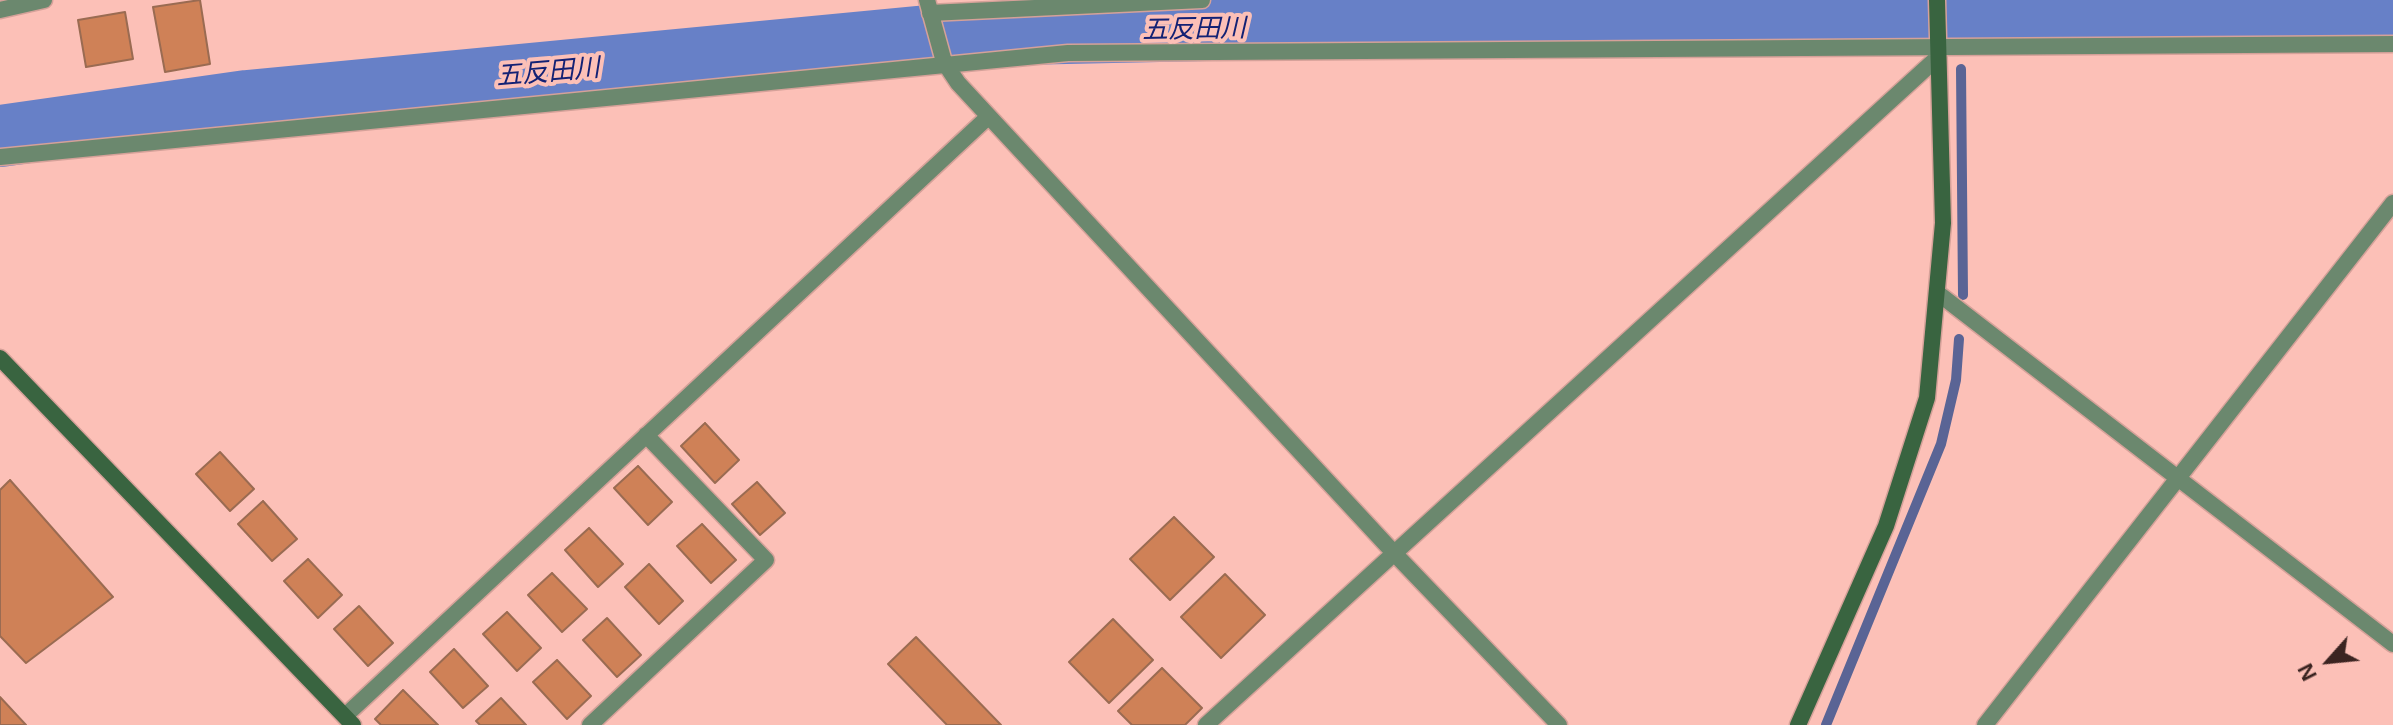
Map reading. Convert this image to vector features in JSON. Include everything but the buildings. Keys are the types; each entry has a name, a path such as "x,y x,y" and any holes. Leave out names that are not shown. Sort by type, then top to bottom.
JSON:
{"street":[{"path":"0,10 44,0"},
{"path":"1202,0 929,10 944,61 988,117 1394,553 1559,725"},
{"path":"1798,725 1886,526 1927,398 1939,294 1943,223 1937,0"},
{"path":"0,157 944,61 1068,53 1937,50 2393,44"},
{"path":"1206,725 1937,50"},
{"path":"0,358 349,721 646,435 988,117"},
{"path":"1985,725 2180,480 2393,203"},
{"path":"1939,294 2003,340 2393,644"},
{"path":"590,725 766,560 646,435"}],"waterway":[{"name":"五反田川","path":"0,136 247,101 927,36 1855,16 2393,15"},
{"path":"1960,17 1960,27"},
{"path":"1961,69 1963,295"},
{"path":"1826,725 1941,444 1956,380 1959,339"}]}
